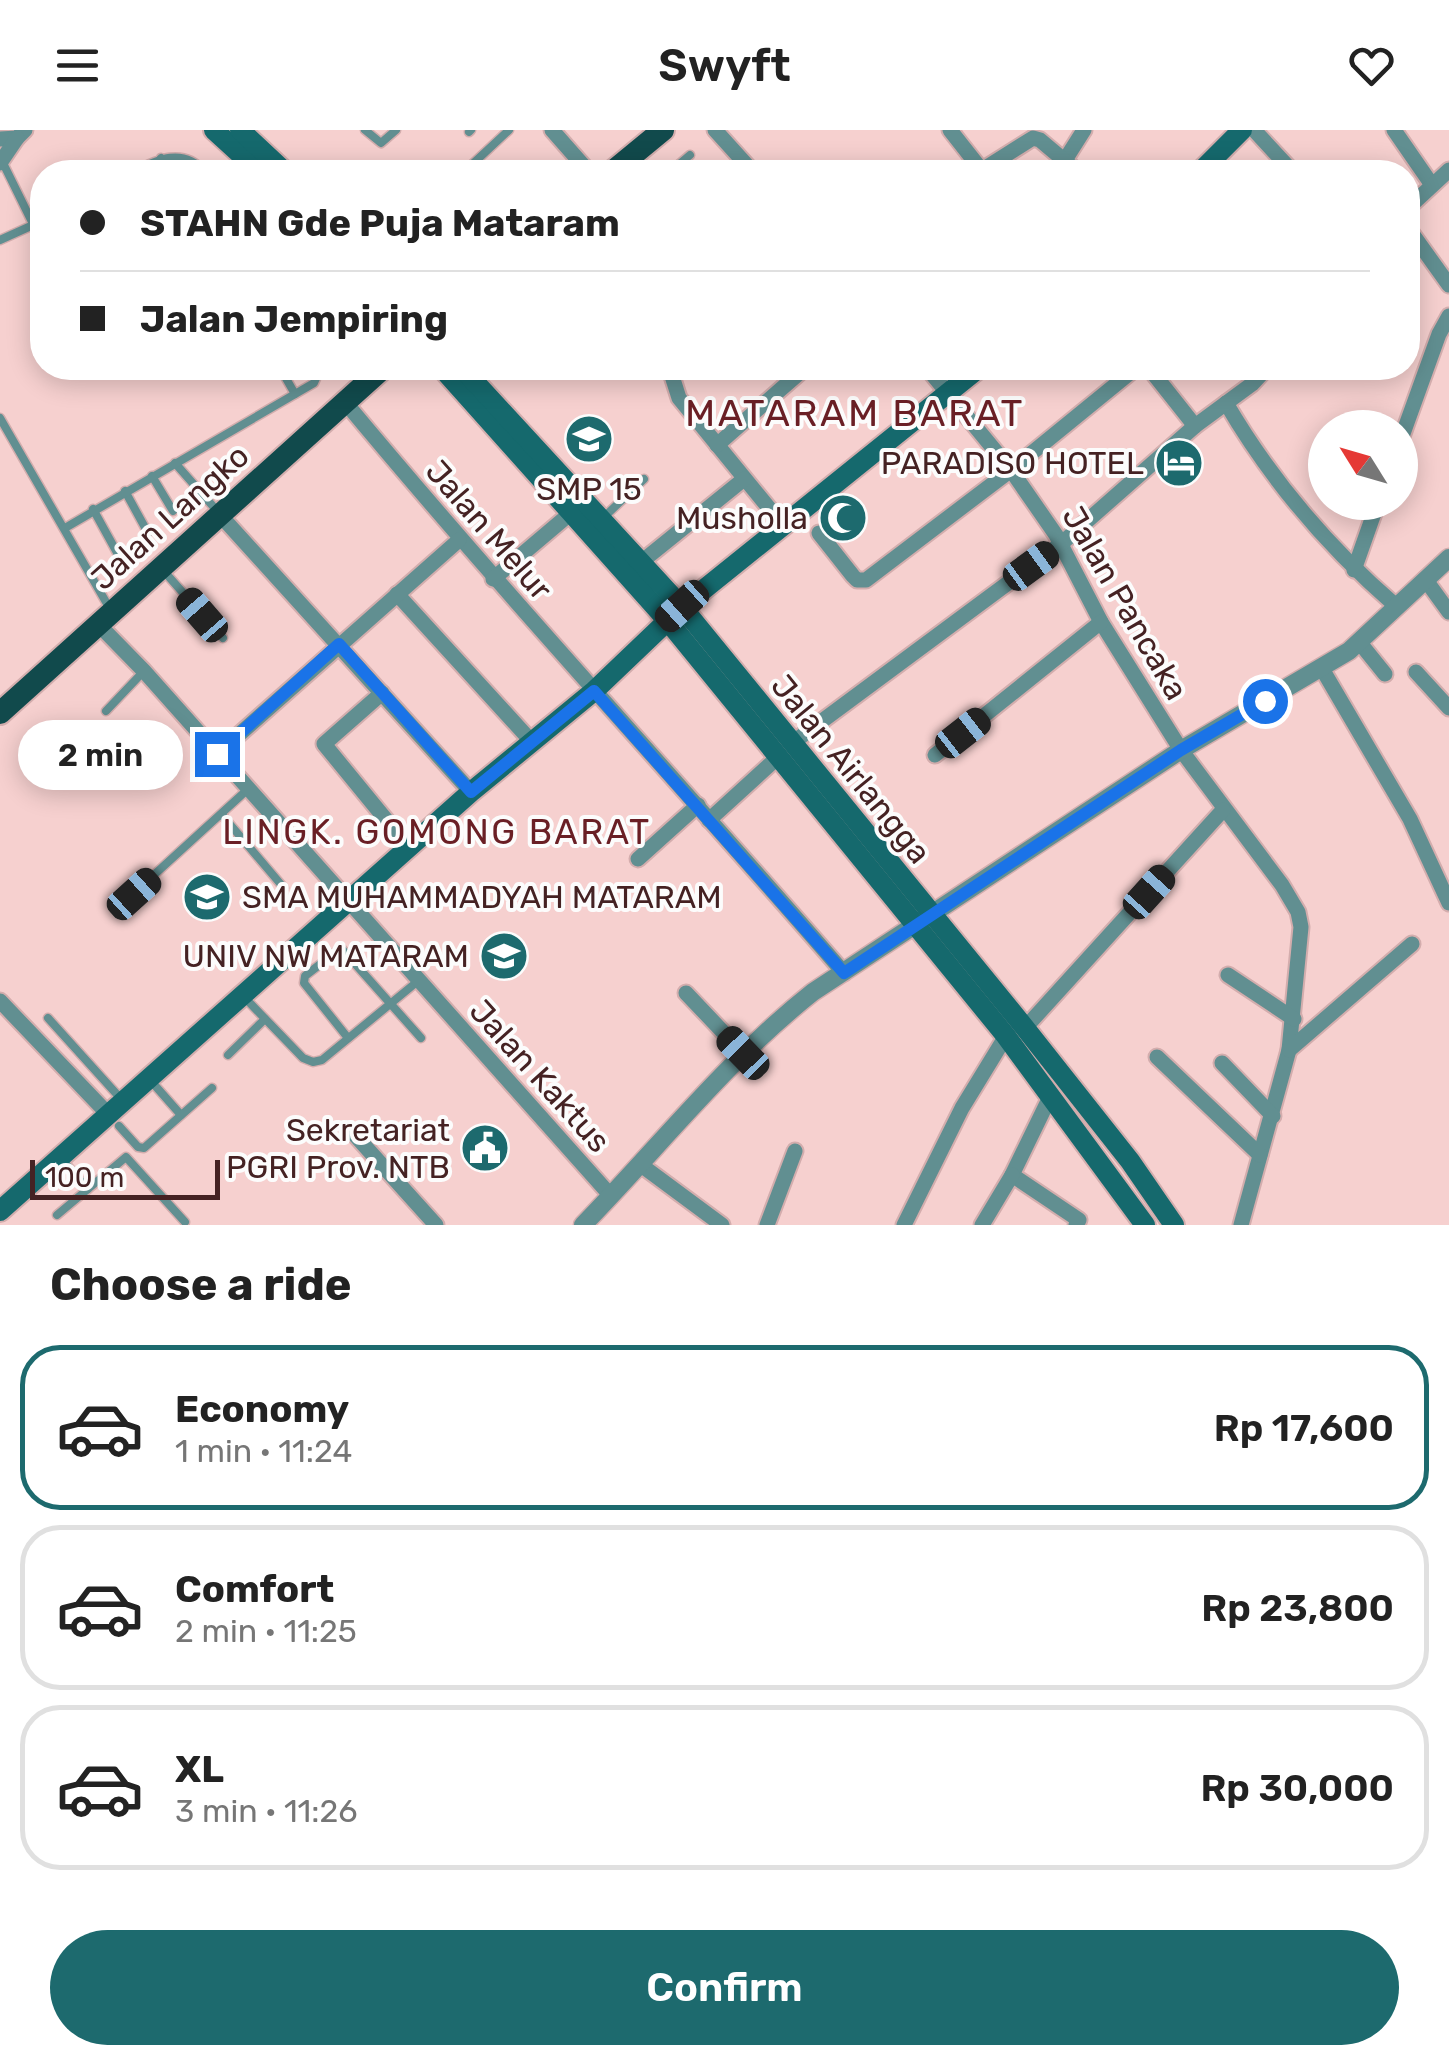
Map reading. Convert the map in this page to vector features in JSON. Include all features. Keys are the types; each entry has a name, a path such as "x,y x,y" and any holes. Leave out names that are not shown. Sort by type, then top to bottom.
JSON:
{"main road":[{"path":"240,130 271,160"},
{"path":"627,160 663,130"},
{"path":"1212,160 1242,130"},
{"path":"217,131 247,160"},
{"name":"Jalan Langko","path":"0,714 370,380"},
{"name":"Jalan Airlangga","path":"453,380 572,512 674,613"},
{"name":"Jalan Airlangga","path":"473,380 640,563 674,613 784,751 1015,1032 1130,1161 1174,1225"},
{"path":"0,1212 60,1157 117,1113 191,1039 471,792 594,691 674,613 782,524 954,399 969,380"},
{"name":"Jalan Airlangga","path":"1015,1032 1051,1095 1145,1225"}],"street":[{"path":"552,130 578,160"},
{"path":"715,130 741,160"},
{"path":"950,130 972,160"},
{"path":"998,160 1030,138 1040,140 1064,160 1084,130"},
{"path":"1254,130 1282,160"},
{"path":"1394,130 1415,160"},
{"path":"0,139 21,134"},
{"path":"3,165 21,134"},
{"path":"1420,167 1432,184"},
{"path":"1420,196 1449,170"},
{"path":"1420,245 1449,285"},
{"path":"1412,410 1449,316"},
{"path":"673,380 679,398 782,524"},
{"path":"716,445 790,380"},
{"name":"Jalan Pancaka","path":"937,380 1011,470 1062,543 1101,622 1181,750 1298,912 1301,927 1289,1050 1241,1225"},
{"path":"819,533 856,580 866,580 1121,380"},
{"path":"1159,380 1195,426"},
{"path":"710,820 784,751 1062,543 1195,426 1256,380"},
{"name":"Jalan Melur","path":"345,402 493,579 844,973"},
{"path":"1226,403 1260,459 1354,570 1396,606"},
{"path":"640,563 744,479"},
{"path":"493,579 572,512"},
{"path":"221,516 471,792"},
{"path":"1354,570 1372,520"},
{"path":"217,754 460,540"},
{"path":"583,1225 743,1053 786,1013 1181,750 1360,644 1449,558"},
{"path":"1425,579 1449,612"},
{"path":"398,594 532,742"},
{"name":"Jalan Kaktus","path":"106,620 144,671 247,790 611,1196"},
{"path":"935,756 1101,622"},
{"path":"1360,644 1385,674"},
{"path":"1321,668 1410,820 1449,903"},
{"path":"1416,672 1449,708"},
{"path":"382,694 324,744 410,849"},
{"path":"638,859 698,805"},
{"path":"904,1225 962,1108 1015,1032 1223,810"},
{"path":"1289,1050 1412,944"},
{"path":"1228,975 1294,1019"},
{"path":"686,993 743,1053"},
{"path":"0,1000 117,1113"},
{"path":"1157,1056 1260,1155"},
{"path":"1222,1063 1273,1116"},
{"path":"982,1225 1012,1175 1051,1095"},
{"path":"354,1134 436,1225"},
{"path":"767,1225 795,1152"},
{"path":"641,1165 711,1222"},
{"path":"1012,1175 1078,1222"}],"lane":[{"path":"365,130 381,142 396,130"},
{"path":"477,160 510,130"},
{"path":"683,160 690,154"},
{"path":"157,160 189,160"},
{"path":"3,165 30,211"},
{"path":"0,240 30,227"},
{"path":"287,380 295,394"},
{"path":"65,528 316,380"},
{"path":"0,418 65,528 106,620"},
{"path":"175,462 221,516"},
{"path":"152,476 173,510"},
{"path":"602,519 644,479"},
{"path":"124,491 148,533"},
{"path":"93,509 120,558"},
{"path":"162,568 223,638"},
{"path":"106,710 144,671"},
{"path":"134,894 247,790"},
{"path":"222,814 284,888"},
{"path":"348,1038 304,984 305,976 337,949 346,949 421,1038"},
{"path":"242,995 303,1058 313,1062 322,1060 418,981"},
{"path":"48,1018 138,1147 144,1148 212,1088"},
{"path":"228,1055 265,1019"},
{"path":"148,1078 181,1115"},
{"path":"60,1157 88,1189"},
{"path":"58,1215 126,1157 185,1222"}],"place":[{"name":"SMP 15","path":"589,439"},
{"name":"PARADISO HOTEL","path":"1179,463"},
{"name":"Musholla","path":"843,518"},
{"name":"SMA MUHAMMADYAH MATARAM","path":"207,897"},
{"name":"UNIV NW MATARAM","path":"504,956"},
{"name":"Sekretariat PGRI Prov. NTB","path":"485,1148"}],"district":[{"name":"MATARAM BARAT","path":"855,413"},
{"name":"LINGK. GOMONG BARAT","path":"437,832"}],"route":[{"path":"217,754 339,644 471,792 594,691 844,973 1181,750 1265,701"}]}
